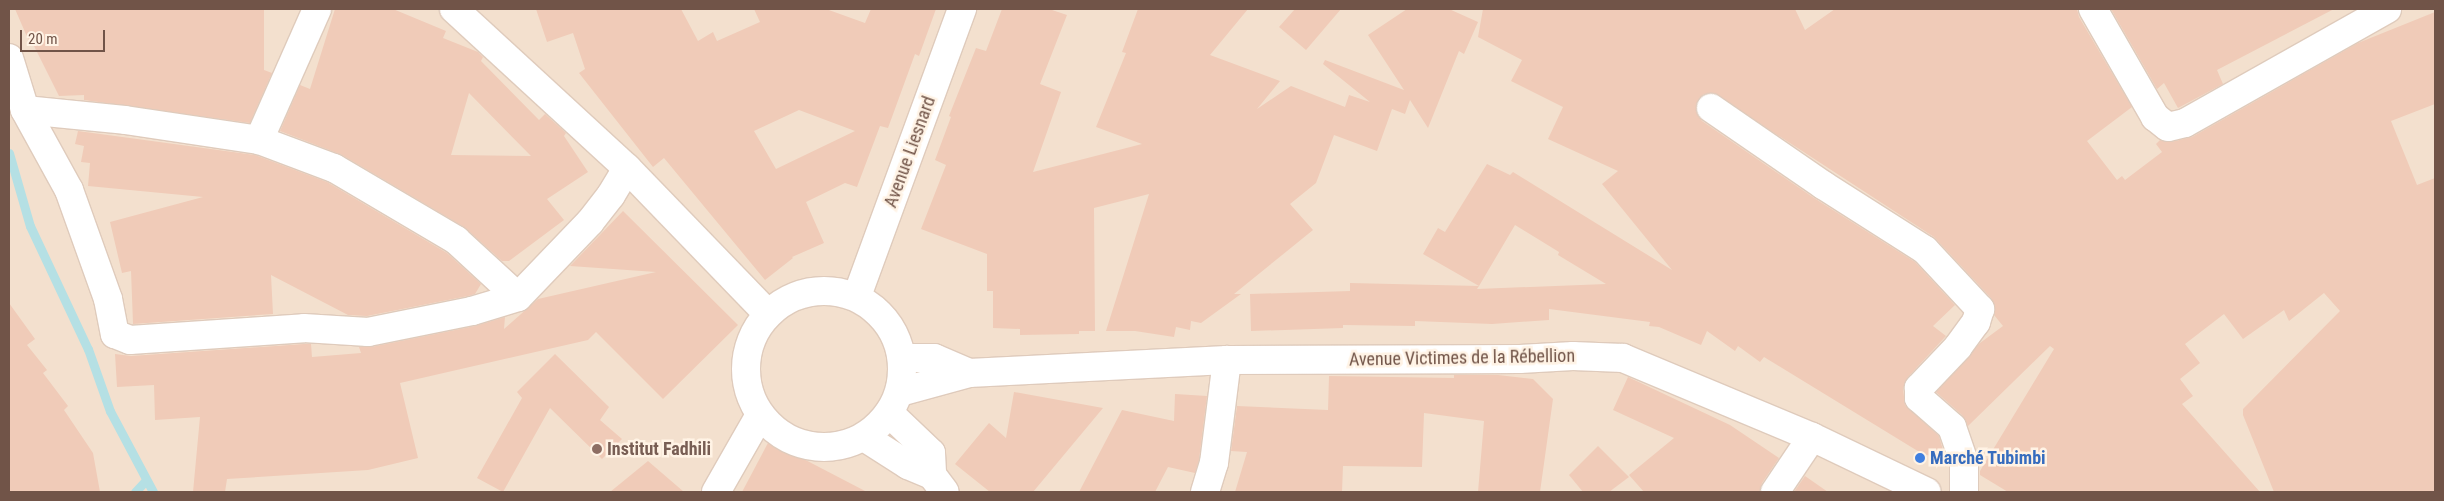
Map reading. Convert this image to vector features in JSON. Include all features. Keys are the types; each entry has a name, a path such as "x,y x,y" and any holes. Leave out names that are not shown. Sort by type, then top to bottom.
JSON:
{"street":[{"path":"259,140 317,9"},
{"name":"Avenue Liesnard","path":"857,296 962,9"},
{"path":"2093,9 2155,117 2168,127 2185,123 2387,9"},
{"path":"463,10 627,168 768,314"},
{"path":"9,58 26,110 69,190 108,299 114,334 130,340 304,328 368,332 472,311 518,297 590,222 611,195 627,168"},
{"path":"1711,108 1824,185 1925,250 1980,309 1976,322 1958,346 1920,388 1919,398 1952,428 1964,462 1964,492"},
{"path":"26,110 124,120 259,140 334,168 456,240 518,297"},
{"path":"826,290 857,296 879,311 895,332 903,358 895,402 878,426 864,437 837,446 807,446 781,435 760,415 748,390 746,363 752,336 768,314 794,296 826,290"},
{"name":"Avenue Victimes de la Rébellion","path":"969,373 1227,360 1520,359 1574,356 1623,358 1812,436 1927,492"},
{"path":"903,358 934,358 969,373"},
{"path":"1205,492 1214,463 1227,360"},
{"path":"895,402 969,373"},
{"path":"895,402 930,453 938,486"},
{"path":"716,492 760,415"},
{"path":"1775,492 1812,436"},
{"path":"864,437 938,486"}],"shaded area":[{"path":"9,9 2435,9 2435,492 9,492"}],"building":[{"path":"15,9 264,9 264,70 272,73 250,123 84,100 84,95 59,96 31,40 28,39"},
{"path":"335,9 393,9 446,31 443,38 478,52 483,57 481,61 539,120 545,114 566,133 564,136 588,172 547,199 564,220 509,261 502,261 464,227 342,155 280,131 300,85 310,89","holes":["469,93 531,156 451,155"]},
{"path":"536,9 681,9 698,41 713,32 717,41 760,22 754,9 826,9 865,23 871,9 936,9 919,56 915,54 888,128 880,126 857,187 845,183 806,202 824,243 792,257 765,280 664,158 653,167 579,73 585,69 573,33 547,42","holes":["799,110 855,131 776,169 754,131"]},
{"path":"1002,9 1049,9 1067,15 1040,84 1061,92 1033,172 1142,144 1096,127 1126,53 1122,52 1138,9 1248,9 1210,55 1280,81 1257,109 1291,86 1345,107 1349,95 1370,102 1323,64 1325,60 1404,90 1368,35 1407,9 1449,9 1478,22 1464,54 1459,51 1428,128 1410,100 1405,114 1392,109 1377,151 1334,135 1316,183 1290,204 1313,230 1234,294 1241,294 1201,323 1191,321 1190,330 1176,327 1174,337 1135,331 1106,331 1149,194 1094,208 1095,331 1079,331 1079,334 1020,335 1020,329 993,328 993,291 987,291 987,254 921,229 946,165 935,160 951,117 949,116 976,48 986,51"},
{"path":"1295,9 1341,9 1306,50 1279,27"},
{"path":"1483,9 1795,9 1805,30 1835,9 2077,9 2079,17 2132,107 2087,141 2117,180 2122,176 2125,180 2162,152 2156,144 2160,140 2171,142 2192,137 2358,43 2435,12 2435,104 2391,121 2417,185 2435,178 2435,492 2274,492 2243,415 2243,409 2340,311 2324,293 2289,321 2284,310 2243,339 2224,314 2185,344 2200,363 2180,379 2193,396 2182,404 2260,492 2008,492 1980,475 1980,471 2054,349 2050,346 1968,426 1962,415 1936,392 1980,343 2003,326 1994,315 1995,306 1991,298 1934,237 1713,93 1704,94 1698,100 1696,106 1697,114 1702,121 1814,198 1915,262 1955,305 1933,326 1946,336 1908,377 1903,388 1905,405 1939,436 1943,450 1939,454 1930,456 1921,453 1764,357 1760,362 1738,346 1735,351 1707,331 1701,345 1659,327 1649,326 1650,322 1549,309 1549,320 1492,324 1415,321 1415,326 1343,325 1343,328 1251,331 1250,294 1350,291 1350,283 1479,286 1423,254 1438,228 1445,232 1487,164 1510,175 1513,172 1672,270 1602,184 1618,171 1548,139 1563,107 1511,81 1522,60 1478,37","holes":["1515,225 1559,252 1558,255 1606,284 1477,289"]},
{"path":"2111,9 2334,9 2217,70 2223,84 2178,108 2164,83 2157,89"},
{"path":"78,131 255,155 327,182 447,253 481,284 475,294 468,296 367,316 348,315 271,275 273,314 133,324 131,271 122,273 110,222 203,197 88,186 90,163 81,162 84,146 75,144"},
{"path":"623,211 738,325 663,399 596,332 588,340 400,383 418,458 368,470 227,479 225,492 193,492 200,417 155,420 154,385 117,387 115,354 131,356 311,344 312,357 361,353 359,347 371,347 475,326 505,317 504,329 538,299 656,272 570,266"},
{"path":"9,303 35,339 27,345 47,370 43,373 68,406 64,410 93,453 100,492 9,492"},
{"path":"555,354 609,407 600,420 622,439 602,459 550,408 503,492 477,478 522,398 517,392"},
{"path":"1454,375 1498,375 1533,379 1553,399 1540,492 1478,492 1484,421 1424,413 1422,467 1343,466 1342,492 1235,492 1247,452 1231,451 1237,406 1328,410 1329,376 1454,378"},
{"path":"1628,377 1730,425 1779,458 1762,483 1760,492 1644,492 1629,475 1674,438 1613,410"},
{"path":"1014,392 1103,408 1033,492 990,492 955,464 989,423 1006,438"},
{"path":"1175,394 1207,396 1199,460 1195,473 1168,467 1155,492 1079,492 1122,410 1174,421"},
{"path":"769,441 867,492 742,492"},
{"path":"1598,446 1629,477 1609,492 1583,492 1569,475"},
{"path":"648,461 684,492 610,492"},
{"path":"1805,476 1828,492 1794,492"}],"waterway":[{"path":"9,153 30,226 88,349 110,411 153,492"},
{"path":"135,492 146,480"}],"place":[{"name":"Institut Fadhili","path":"597,449"},
{"name":"Marché Tubimbi","path":"1920,458"}]}
